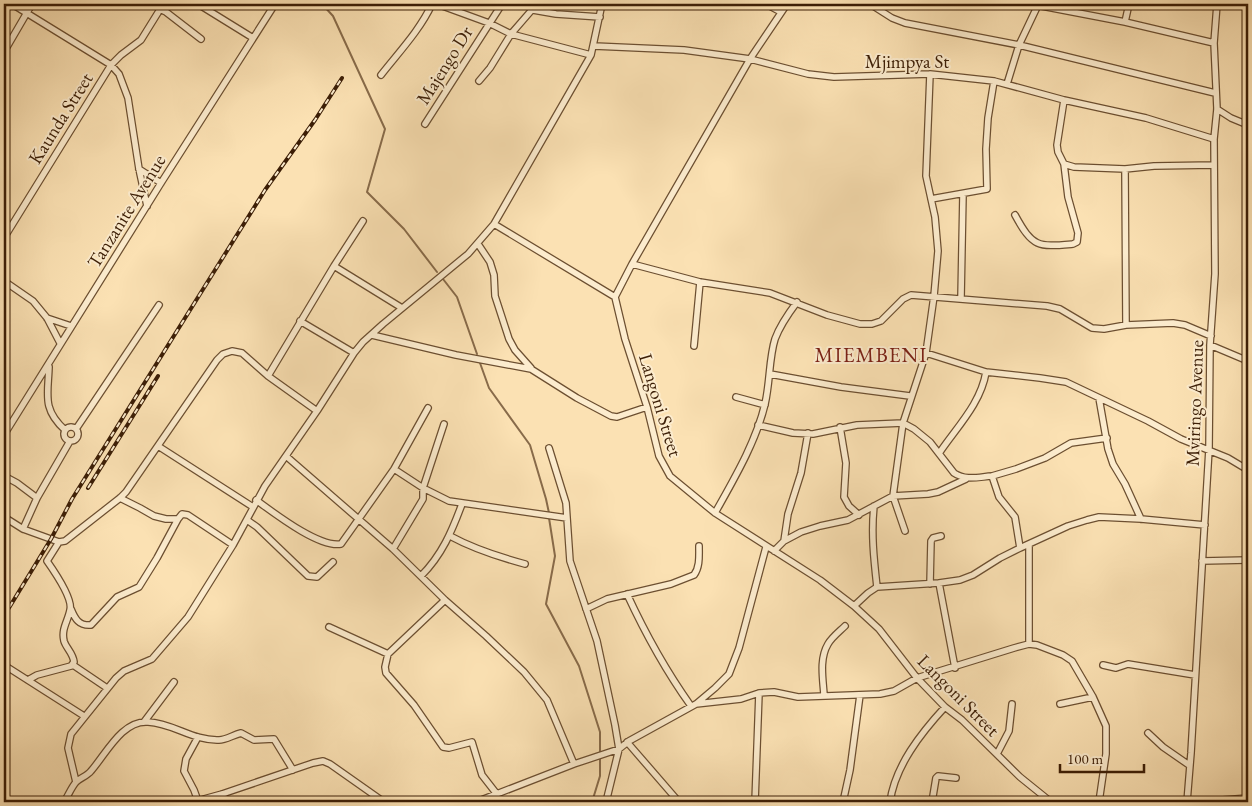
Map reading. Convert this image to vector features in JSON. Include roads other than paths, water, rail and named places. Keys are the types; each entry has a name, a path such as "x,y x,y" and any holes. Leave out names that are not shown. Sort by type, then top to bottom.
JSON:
{"street":[{"path":"12,4 110,65 119,74 128,98 147,206"},
{"path":"4,52 32,4"},
{"path":"198,4 253,38"},
{"name":"Tanzanite Avenue","path":"4,435 160,183 275,4"},
{"path":"381,75 408,42 432,4"},
{"path":"437,4 489,23 511,34 591,56"},
{"name":"Majengo Dr","path":"425,124 502,4"},
{"path":"480,81 511,34 537,4"},
{"path":"76,782 68,748 71,734 107,688 124,672 152,659 188,617 232,545 256,500 354,353 402,308 455,266 478,244 494,224 591,56 602,4"},
{"path":"688,4 730,4"},
{"path":"766,4 781,12"},
{"path":"494,224 615,297 750,59 787,4"},
{"path":"870,4 904,23 1019,45 1215,93"},
{"path":"1031,4 1125,22 1214,43"},
{"path":"1125,22 1129,4"},
{"name":"Mviringo Avenue","path":"1187,802 1209,449 1210,346 1215,274 1216,202 1214,139 1217,109 1214,43 1217,4"},
{"path":"1007,84 1019,45 1038,5"},
{"name":"Kaunda Street","path":"4,238 110,65 141,40 157,13 162,10 202,39"},
{"path":"533,10 556,14 600,17"},
{"name":"Mjimpya St","path":"594,46 671,49 750,59 808,74 834,77 930,74 994,81 1064,100 1146,118 1214,139"},
{"path":"905,531 893,496 903,424 910,396 926,353 938,251 935,217 926,176 930,74"},
{"path":"931,199 987,189 986,149 988,118 994,81"},
{"path":"1015,215 1022,228 1033,241 1041,245 1073,244 1077,242 1078,233 1068,197 1064,164 1057,145 1064,100"},
{"path":"1217,109 1231,118 1248,125"},
{"path":"1064,164 1074,167 1126,170 1154,166 1214,165"},
{"path":"139,169 160,183"},
{"path":"1126,170 1126,325"},
{"path":"961,298 963,194"},
{"path":"268,376 363,221"},
{"path":"478,244 490,262 494,275 496,296 509,339 515,350 531,369 577,398 611,416 617,417 647,407"},
{"path":"632,264 700,282 770,293 843,320 860,324 872,324 881,320 903,299 911,295 1047,306 1060,309 1092,328 1104,329 1126,325 1173,323 1185,325 1211,336"},
{"path":"334,266 402,308"},
{"path":"4,281 33,301 47,318 60,343"},
{"path":"694,346 700,282"},
{"name":"Langoni Street","path":"615,297 625,339 647,407 659,456 670,476 715,513 820,580 854,606 879,629 917,678 945,707 962,720 1051,802"},
{"path":"715,513 734,480 758,425 765,404 774,340 782,323 797,302"},
{"path":"76,429 159,305"},
{"path":"47,318 71,326"},
{"path":"300,321 354,353"},
{"path":"372,335 456,355 531,369"},
{"path":"1210,346 1248,361"},
{"path":"4,517 23,529 59,542 65,540 120,498 223,354 232,352 242,353 268,376 317,411"},
{"path":"926,353 986,372 1066,382 1148,420 1181,439 1228,458 1248,470"},
{"path":"49,365 49,406 51,415 65,430"},
{"path":"940,452 978,398 986,372"},
{"path":"770,374 841,387 910,396"},
{"path":"736,397 765,404"},
{"path":"1100,398 1108,449 1113,464 1126,484 1141,519"},
{"path":"256,500 294,527 336,545 341,544 394,469 428,408"},
{"path":"393,549 423,499 423,488 444,424"},
{"path":"758,425 813,434 840,427 870,424 903,424 914,429 930,442 940,452 954,473 966,479"},
{"path":"65,430 70,427 76,429"},
{"path":"840,427 846,463 844,497 849,506 859,514"},
{"path":"65,430 64,437 74,441 78,438 76,429"},
{"path":"784,541 788,514 801,473 808,434"},
{"path":"774,551 784,541 812,528 848,520 893,496 938,492 966,479 992,476 1016,470 1045,458 1071,443 1107,438"},
{"path":"23,529 37,498 70,441"},
{"path":"158,446 253,507"},
{"path":"549,448 566,503 570,561 597,641 619,749 606,802"},
{"path":"286,456 393,549 536,685 547,700 574,764"},
{"path":"394,469 423,488 449,501 567,518"},
{"path":"4,476 37,498"},
{"path":"992,476 999,497 1015,517 1020,548"},
{"path":"120,498 154,516 178,519"},
{"path":"421,576 438,556 450,536 462,504"},
{"path":"874,506 872,548 877,587"},
{"path":"59,542 47,561 66,592 71,609 79,622 85,625 91,625 117,596 137,588 157,558 182,514 188,515 232,545"},
{"path":"854,606 877,587 939,584 960,580 973,575 1020,548 1068,526 1099,517 1205,525"},
{"path":"246,520 257,527 308,576 317,577 333,562"},
{"path":"450,536 488,554 525,564"},
{"path":"930,584 931,541 937,536 941,536"},
{"path":"1029,544 1029,644"},
{"path":"586,609 607,599 671,584 694,575 698,563 699,546"},
{"path":"476,802 574,764 619,749 627,742 694,705 729,674 739,648 766,546"},
{"path":"1202,561 1248,560"},
{"path":"939,584 955,668"},
{"path":"627,594 674,682 694,705"},
{"path":"445,600 388,654 385,667 389,678 414,705 443,747 449,748 472,742 482,774 496,794"},
{"path":"71,609 64,628 64,639 73,657 73,665"},
{"path":"824,695 824,654 829,642 845,626"},
{"path":"329,627 388,654"},
{"path":"694,705 742,699 774,692 798,697 880,694 894,691 917,678 1029,644 1052,650 1072,661 1093,697 1106,726 1106,754 1099,802"},
{"path":"1103,665 1116,668 1128,664 1195,675"},
{"path":"4,665 84,716"},
{"path":"28,680 37,675 73,665 107,688"},
{"path":"64,802 76,782 90,773 124,731 144,722 174,682"},
{"path":"755,802 759,694"},
{"path":"843,802 850,770 860,695"},
{"path":"1060,704 1093,697"},
{"path":"997,754 1009,731 1012,704"},
{"path":"890,802 893,786 911,750 922,732 945,707"},
{"path":"144,722 166,725 194,737 221,740 242,733 256,740 274,739 293,770"},
{"path":"1148,733 1169,752 1189,765"},
{"path":"198,737 186,760 184,771 194,790 195,802 323,761 327,762 379,801"},
{"path":"627,742 679,802"},
{"path":"932,802 936,778 938,776 956,778"},
{"path":"222,794 228,802"},
{"path":"1197,802 1248,798"}],"waterway":[{"path":"322,4 333,16 385,129 367,192 404,229 437,272"},
{"path":"443,279 457,297 477,354"},
{"path":"480,363 489,388 530,445 549,513"},
{"path":"549,518 555,556 546,604 579,666 600,732 600,753"},
{"path":"592,802 600,776 600,758"}],"railway":[{"path":"4,616 51,539 72,499 265,190 315,120 342,78"},
{"path":"88,488 158,376"}],"district":[{"name":"MIEMBENI","path":"871,355"}]}
